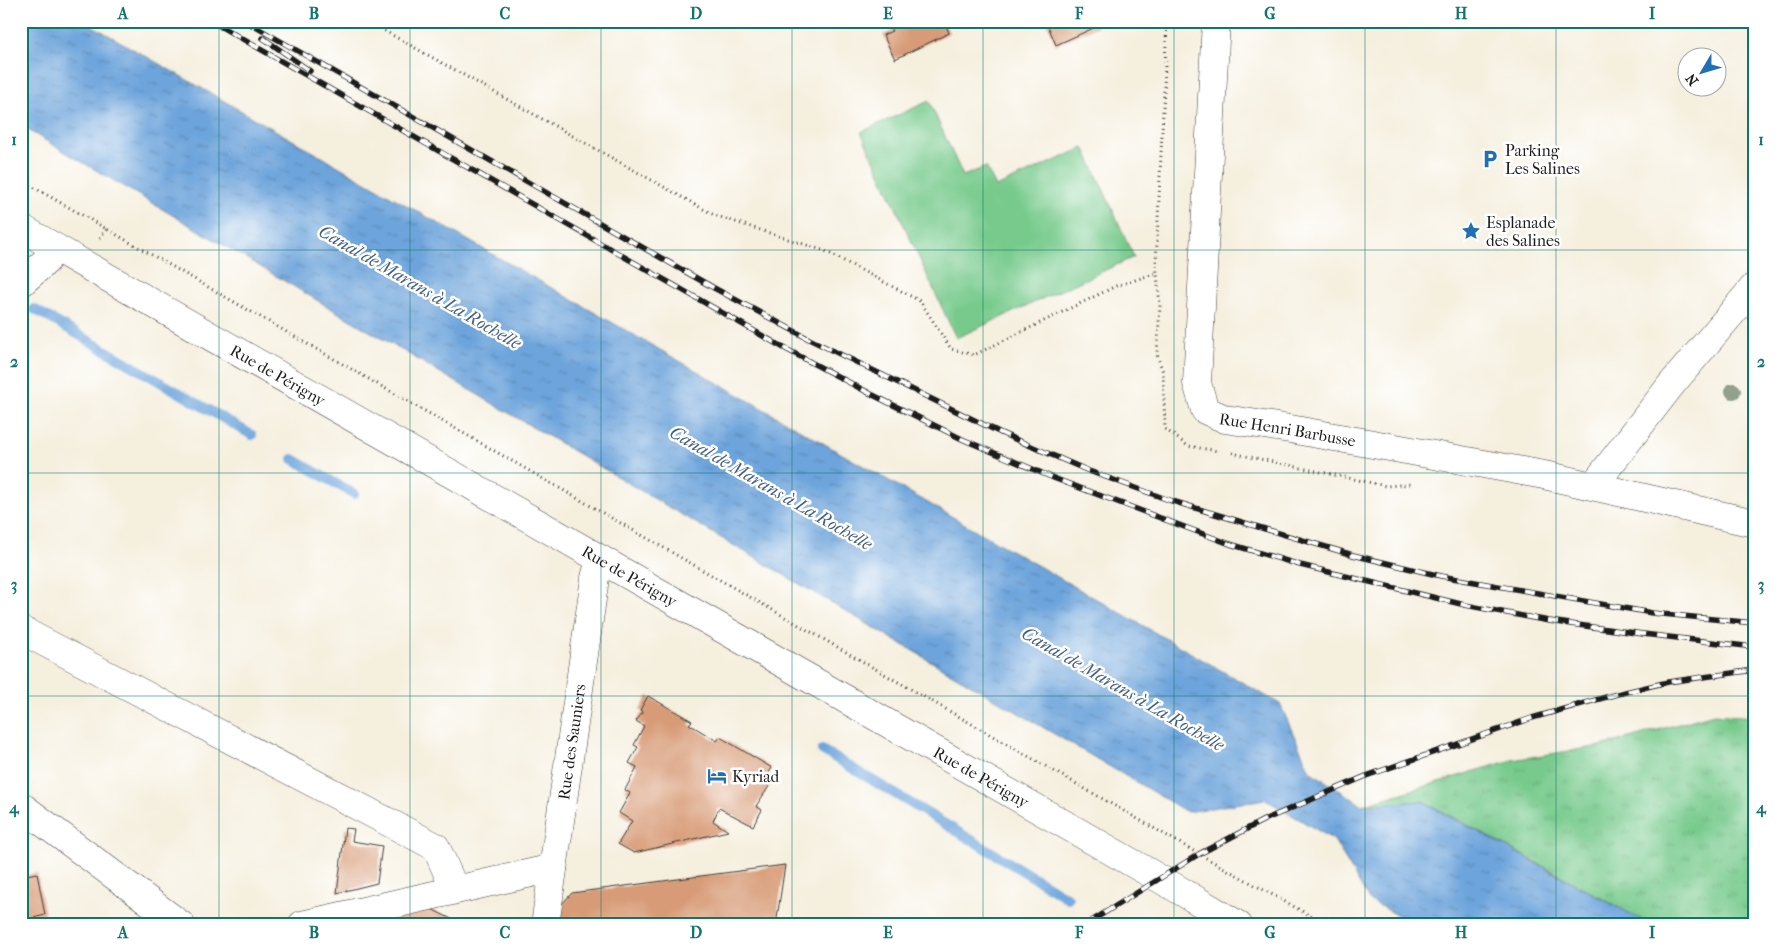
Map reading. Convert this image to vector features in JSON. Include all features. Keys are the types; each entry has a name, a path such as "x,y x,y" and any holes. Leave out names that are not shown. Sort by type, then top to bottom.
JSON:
{"street":[{"name":"Rue Henri Barbusse","path":"1216,21 1196,384 1205,410 1225,419 1319,434 1594,485 1754,523"},
{"name":"Rue de Périgny","path":"21,228 1238,925"},
{"path":"21,283 46,260 54,247"},
{"path":"1594,485 1671,385 1754,287"},
{"name":"Rue des Sauniers","path":"546,925 595,578 600,559"},
{"path":"21,630 436,847 455,890"},
{"path":"21,806 181,925"},
{"path":"302,925 553,868"}],"path":[{"path":"367,21 714,214 825,251 920,301 952,349 974,354 1116,286 1157,273"},
{"path":"1160,290 1156,255 1167,21"},
{"path":"21,180 1199,854 1327,925"}],"green space":[{"path":"929,101 963,176 986,167 996,187 1083,148 1085,149 1134,257 956,338 861,132"},
{"path":"1714,714 1754,717 1754,925 1651,925 1423,801 1362,805 1512,760 1601,746"}],"water":[{"name":"Canal de Marans à La Rochelle","path":"21,21 84,21 1280,704 1310,771 1362,805 1422,801 1651,925 1416,925 1369,900 1334,840 1265,799 1187,812 21,126"}],"building":[{"path":"897,21 944,21 949,33 895,59 883,35 892,31 889,26"},
{"path":"1046,21 1109,21 1056,45"},
{"path":"648,696 692,721 689,724 717,741 720,737 772,768 763,781 770,785 756,806 762,810 753,826 719,808 713,821 728,831 634,853 618,844 632,821 619,813 630,793 625,790 637,767 629,763 638,747 634,745 644,726 636,721 643,712 640,710"},
{"path":"345,828 354,829 352,841 382,846 377,883 337,893"},
{"path":"785,865 776,925 589,925 589,923 559,925 559,907 572,893"},
{"path":"37,873 45,915 26,920 28,925 21,925 21,876"},
{"path":"429,908 464,925 361,925"}],"waterway":[{"path":"34,309 252,435"},
{"path":"293,459 354,494"},
{"path":"822,750 1068,898"}],"railway":[{"path":"211,21 784,348 962,439 1056,479 1230,544 1300,565 1465,605 1549,621 1754,647"},
{"path":"245,21 714,288 811,340 1001,433 1089,471 1169,500 1255,526 1353,555 1441,576 1652,613 1754,623"},
{"path":"263,38 310,71"},
{"path":"1085,925 1199,854 1264,820 1366,776 1532,718 1617,694 1668,682 1754,670"}],"place":[{"name":"Parking Les Salines","path":"1490,159"},
{"name":"Esplanade des Salines","path":"1471,231"},
{"name":"Kyriad","path":"717,776"}]}
